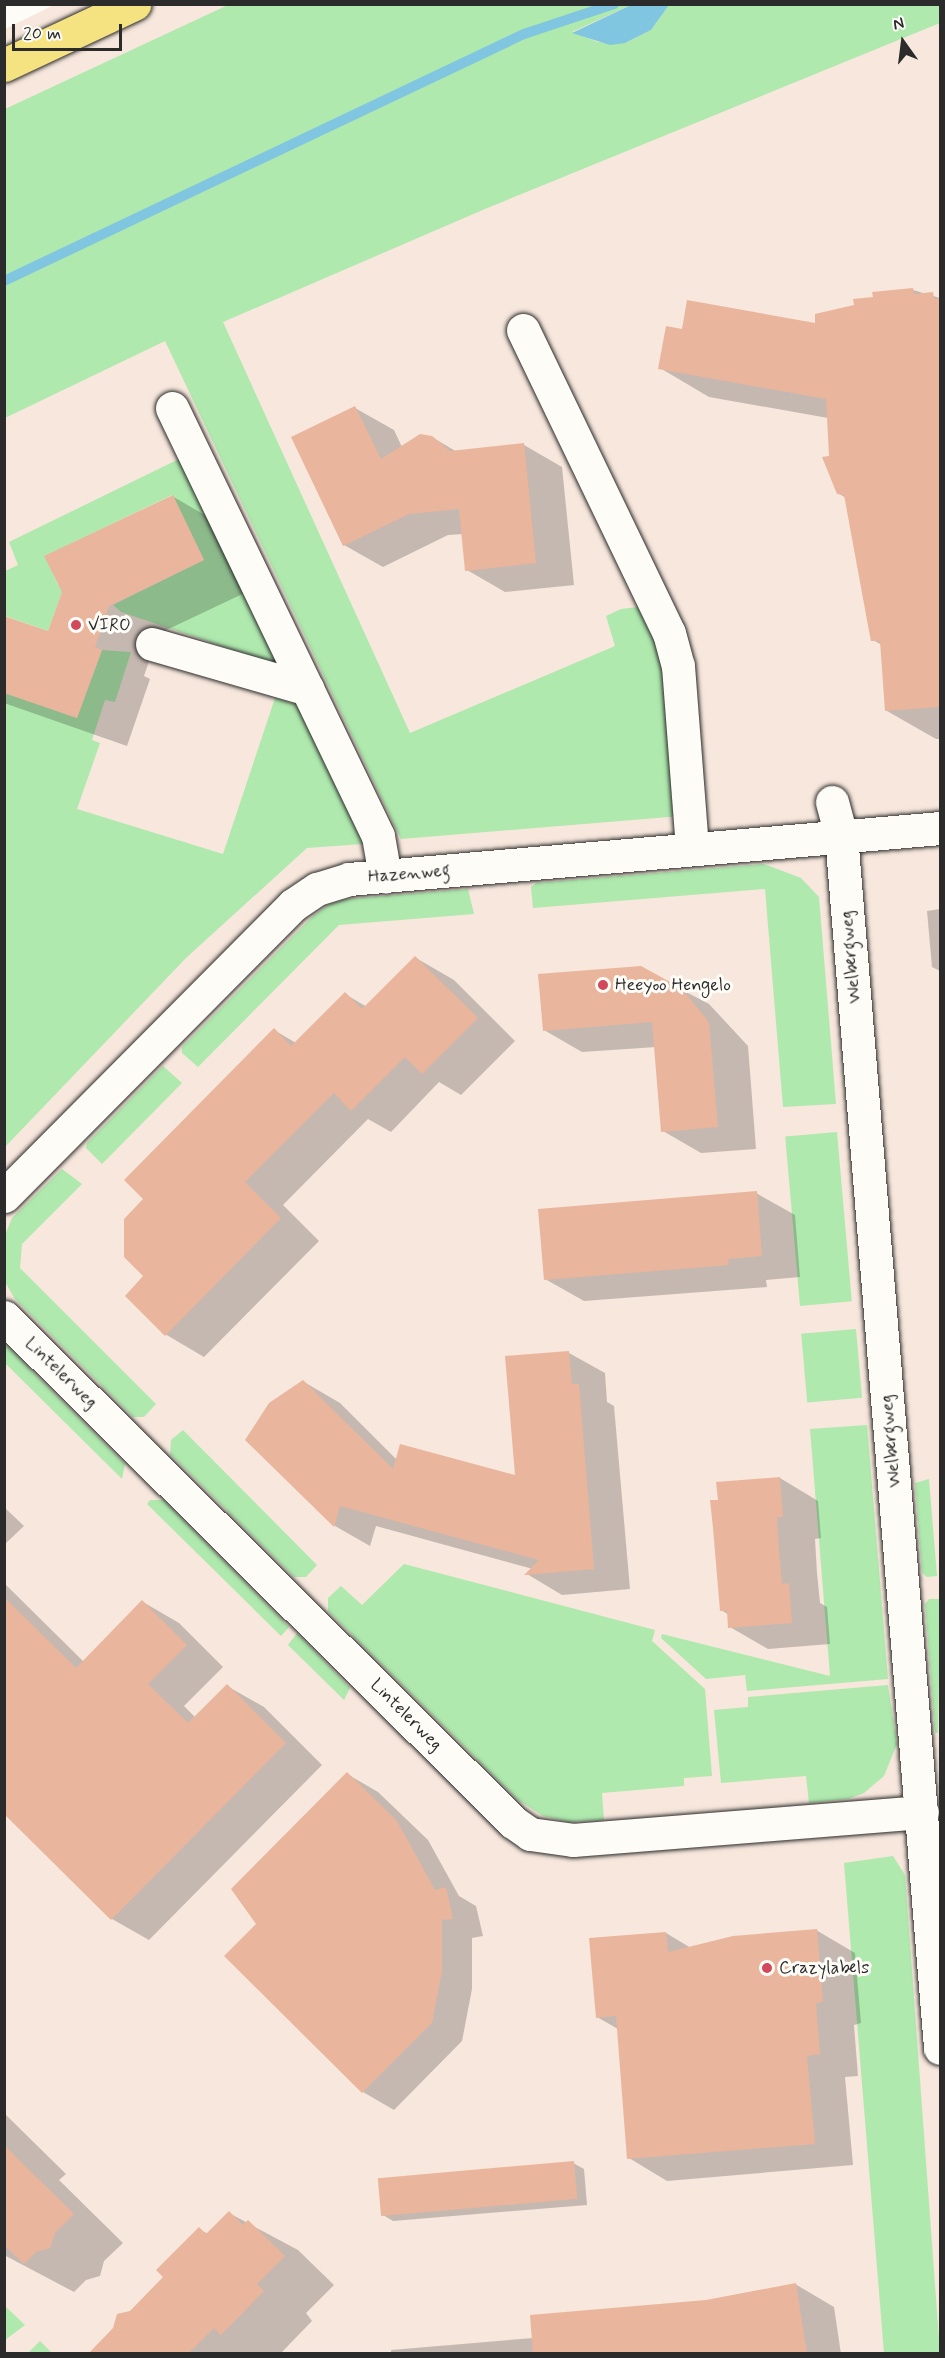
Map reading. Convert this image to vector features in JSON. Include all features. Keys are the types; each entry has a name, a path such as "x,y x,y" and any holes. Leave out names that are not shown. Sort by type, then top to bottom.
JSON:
{"highway":[{"path":"4,65 134,4"}],"street":[{"path":"523,330 669,633 678,666 692,848"},
{"path":"172,408 378,836 385,876"},
{"path":"152,645 308,689"},
{"name":"Welbergweg","path":"832,802 841,835 940,2048"},
{"name":"Hazenweg","path":"4,1196 293,904 317,889 349,879 940,828"},
{"name":"Lintelerweg","path":"4,1317 504,1813 530,1834 573,1840 922,1812"}],"shaded area":[{"path":"56,4 940,5 940,2353 5,2354 5,29"}],"green space":[{"path":"228,5 631,5 572,32 598,42 625,43 651,30 669,5 940,5 940,23 485,209 223,322 410,733 615,646 606,616 621,609 638,607 664,662 681,816 401,839 165,341 5,418 5,109"},
{"path":"181,458 278,665 121,612 113,605 204,560 172,495 45,556 58,585 64,587 48,631 5,616 5,571 18,565 9,542"},
{"path":"102,650 131,652 115,702 105,700 92,740 100,743 77,809 223,854 275,698 301,706 363,844 307,848 186,958 5,1147 5,693 77,718"},
{"path":"764,864 801,878 819,897 836,1104 783,1107 765,889 533,908 531,887 536,883"},
{"path":"468,889 474,914 339,925 198,1067 182,1053 182,1047 314,915 330,904 346,899"},
{"path":"163,1066 182,1083 102,1164 86,1148 87,1143"},
{"path":"837,1132 852,1301 800,1306 785,1137"},
{"path":"62,1169 82,1184 22,1244 20,1268 156,1404 144,1417 133,1417 15,1299 5,1282 5,1235 12,1218"},
{"path":"856,1329 862,1398 807,1403 801,1334"},
{"path":"4,1343 125,1464 122,1479 5,1363"},
{"path":"867,1425 888,1679 747,1691 745,1675 706,1679 661,1638 662,1634 830,1676 810,1429"},
{"path":"183,1430 317,1565 306,1577 294,1577 170,1454 171,1440"},
{"path":"929,1479 937,1576 927,1577 922,1573 915,1483"},
{"path":"150,1500 163,1500 289,1627 281,1636 147,1504"},
{"path":"404,1564 655,1630 652,1641 705,1689 712,1776 684,1778 684,1786 602,1793 604,1820 569,1822 543,1816 518,1800 328,1611 328,1598 341,1586 362,1605"},
{"path":"929,1599 939,1599 938,1733 935,1733 925,1604"},
{"path":"297,1633 350,1688 344,1700 288,1645"},
{"path":"888,1685 897,1744 884,1776 864,1793 848,1799 809,1803 806,1776 721,1783 714,1710 748,1707 748,1697"},
{"path":"893,1856 905,1875 940,2353 884,2353 844,1863"},
{"path":"4,2305 25,2325 5,2340 4,2340"},
{"path":"40,2341 52,2353 28,2353"}],"water":[{"path":"631,5 669,5 651,30 625,43 610,45 572,33"}],"building":[{"path":"913,288 914,294 933,292 934,299 940,298 940,707 885,711 880,641 871,641 844,495 837,494 822,457 829,456 826,399 658,369 666,326 682,329 687,300 815,323 815,314 854,305 853,299 873,297 872,292"},
{"path":"355,406 381,459 420,434 432,436 450,451 524,443 536,563 465,571 459,509 409,514 343,546 291,437"},
{"path":"173,495 204,560 109,606 95,647 102,650 77,718 4,693 4,616 48,631 62,592 44,556"},
{"path":"415,956 478,1018 422,1074 405,1057 351,1111 334,1093 245,1182 281,1218 165,1336 125,1296 143,1276 124,1257 124,1219 143,1199 124,1180 274,1028 291,1046 345,992 362,1009"},
{"path":"641,966 681,988 709,1022 718,1127 661,1132 652,1022 543,1031 538,974"},
{"path":"757,1191 762,1256 728,1259 729,1265 544,1280 538,1209"},
{"path":"569,1351 572,1384 579,1384 594,1569 524,1575 539,1560 340,1506 334,1527 245,1440 269,1403 303,1380 393,1469 400,1444 515,1475 505,1356"},
{"path":"780,1477 783,1517 777,1517 779,1550 782,1584 789,1583 792,1623 728,1628 727,1611 720,1611 710,1500 718,1500 716,1482"},
{"path":"4,1597 76,1668 142,1600 187,1645 148,1684 188,1723 227,1684 286,1743 111,1920 4,1814"},
{"path":"347,1772 397,1821 435,1890 446,1887 453,1919 442,1920 442,1971 432,2023 362,2093 224,1956 256,1924 231,1889"},
{"path":"817,1929 823,2002 816,2003 820,2054 807,2056 815,2144 627,2159 616,2016 596,2018 589,1938 666,1932 668,1952 733,1936"},
{"path":"4,2145 74,2214 55,2233 50,2248 36,2252 24,2264 4,2245"},
{"path":"574,2161 577,2199 381,2216 378,2178"},
{"path":"229,2211 243,2225 248,2220 285,2256 257,2284 264,2291 221,2335 214,2328 188,2354 88,2354 113,2328 117,2314 130,2311 163,2277 156,2270 199,2227 206,2234"},
{"path":"796,2283 807,2354 533,2354 530,2315 706,2300"}],"waterway":[{"path":"4,281 524,34 614,4"}],"place":[{"name":"VIRO","path":"76,625"},
{"name":"Heeyoo Hengelo","path":"603,985"},
{"name":"Crazylabels","path":"767,1968"}]}
